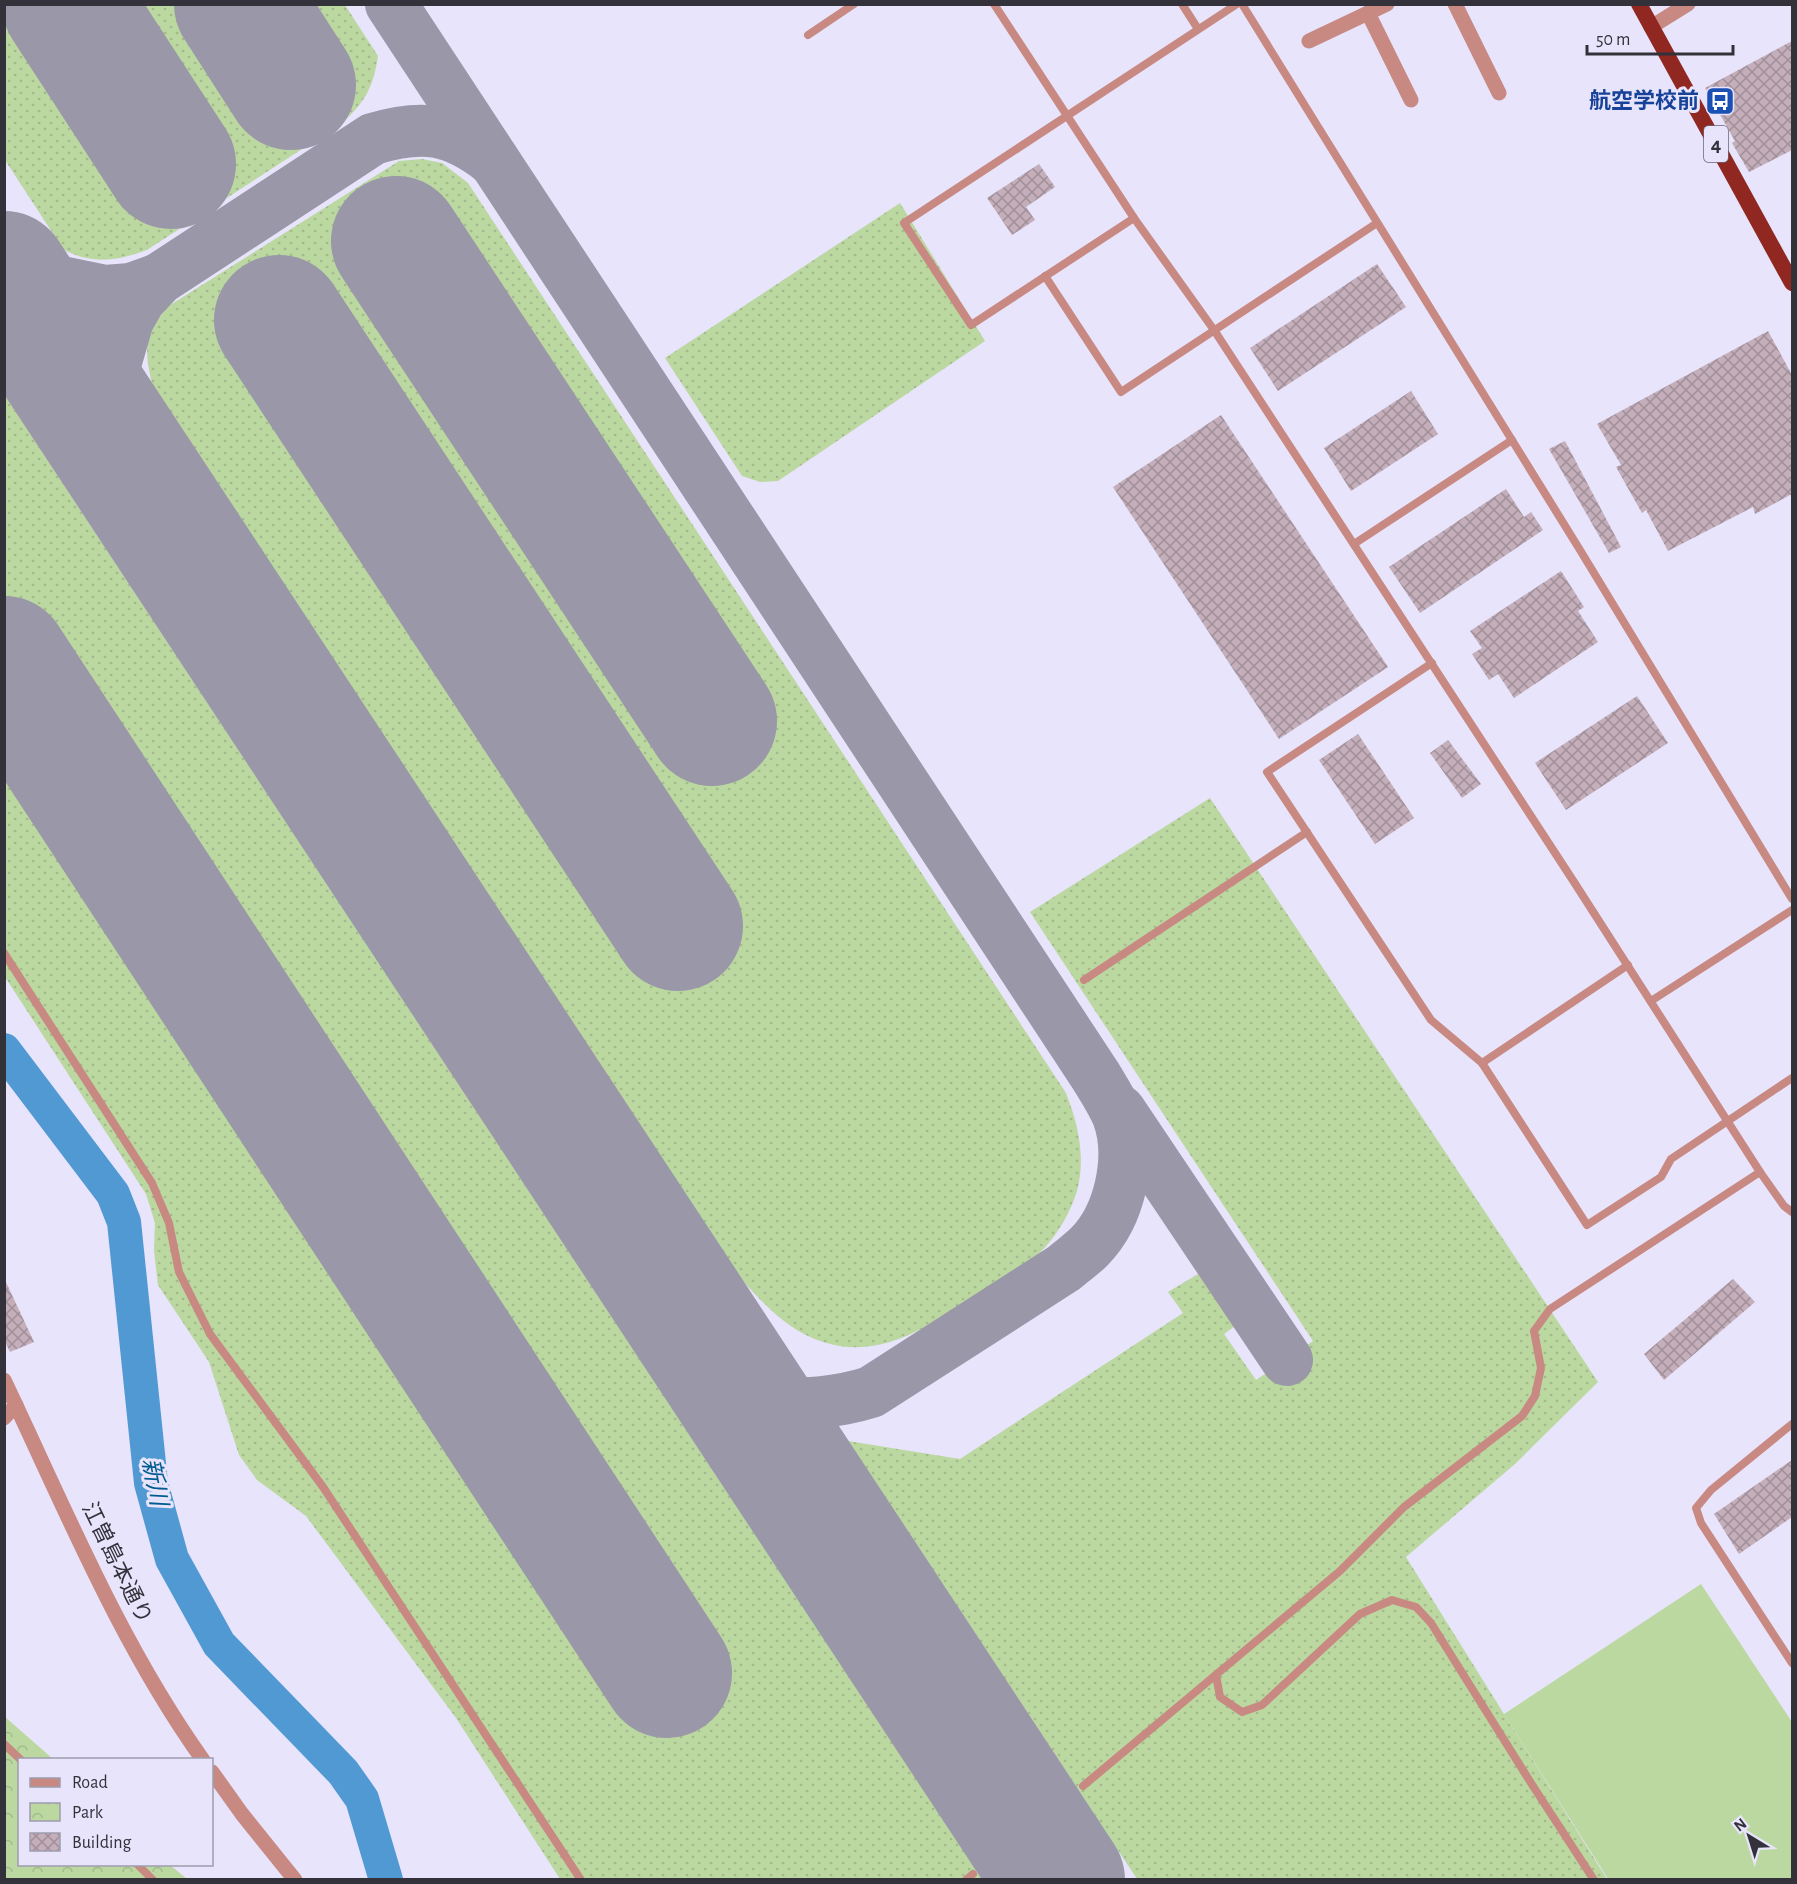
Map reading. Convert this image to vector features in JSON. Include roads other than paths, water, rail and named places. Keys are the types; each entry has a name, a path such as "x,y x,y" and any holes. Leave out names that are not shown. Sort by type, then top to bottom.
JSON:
{"highway":[{"name":"4","path":"1639,4 1792,283"}],"street":[{"path":"1309,41 1387,4"},
{"path":"1455,4 1499,93"},
{"path":"1651,27 1688,4"},
{"path":"1368,14 1411,100"},
{"name":"江曽島本通り","path":"4,1380 107,1597 156,1688 202,1758"},
{"path":"4,1418 16,1405"},
{"path":"213,1773 294,1880"}],"lane":[{"path":"808,35 854,4"},
{"path":"994,4 1134,218 1214,330 1628,965 1760,1172 1784,1206 1792,1212"},
{"path":"1182,4 1198,29"},
{"path":"1134,218 971,325 904,223 1237,4"},
{"path":"1242,4 1792,899"},
{"path":"1044,276 1121,392 1377,223"},
{"path":"1354,544 1512,440"},
{"path":"1432,663 1267,772 1431,1020 1482,1063 1587,1225 1661,1177 1671,1158 1792,1078"},
{"path":"1084,980 1307,832"},
{"path":"1651,1001 1792,910"},
{"path":"4,953 153,1183 169,1223 179,1272 210,1334 323,1487 581,1880"},
{"path":"1482,1063 1628,965"},
{"path":"1083,1786 1340,1571 1404,1507 1522,1416 1535,1396 1540,1368 1534,1331 1550,1309 1760,1172"},
{"path":"1792,1424 1711,1490 1696,1508 1701,1523 1792,1663"},
{"path":"1216,1675 1220,1697 1242,1712 1262,1705 1360,1614 1392,1600 1416,1607 1431,1623 1594,1880"},
{"path":"4,1744 19,1758"},
{"path":"138,1866 153,1880"}],"waterway":[{"name":"新川","path":"4,1050 113,1194 124,1222 151,1483 172,1559 219,1644 343,1772 362,1799 386,1880"}],"place":[{"name":"航空学校前","path":"1720,101"}]}
